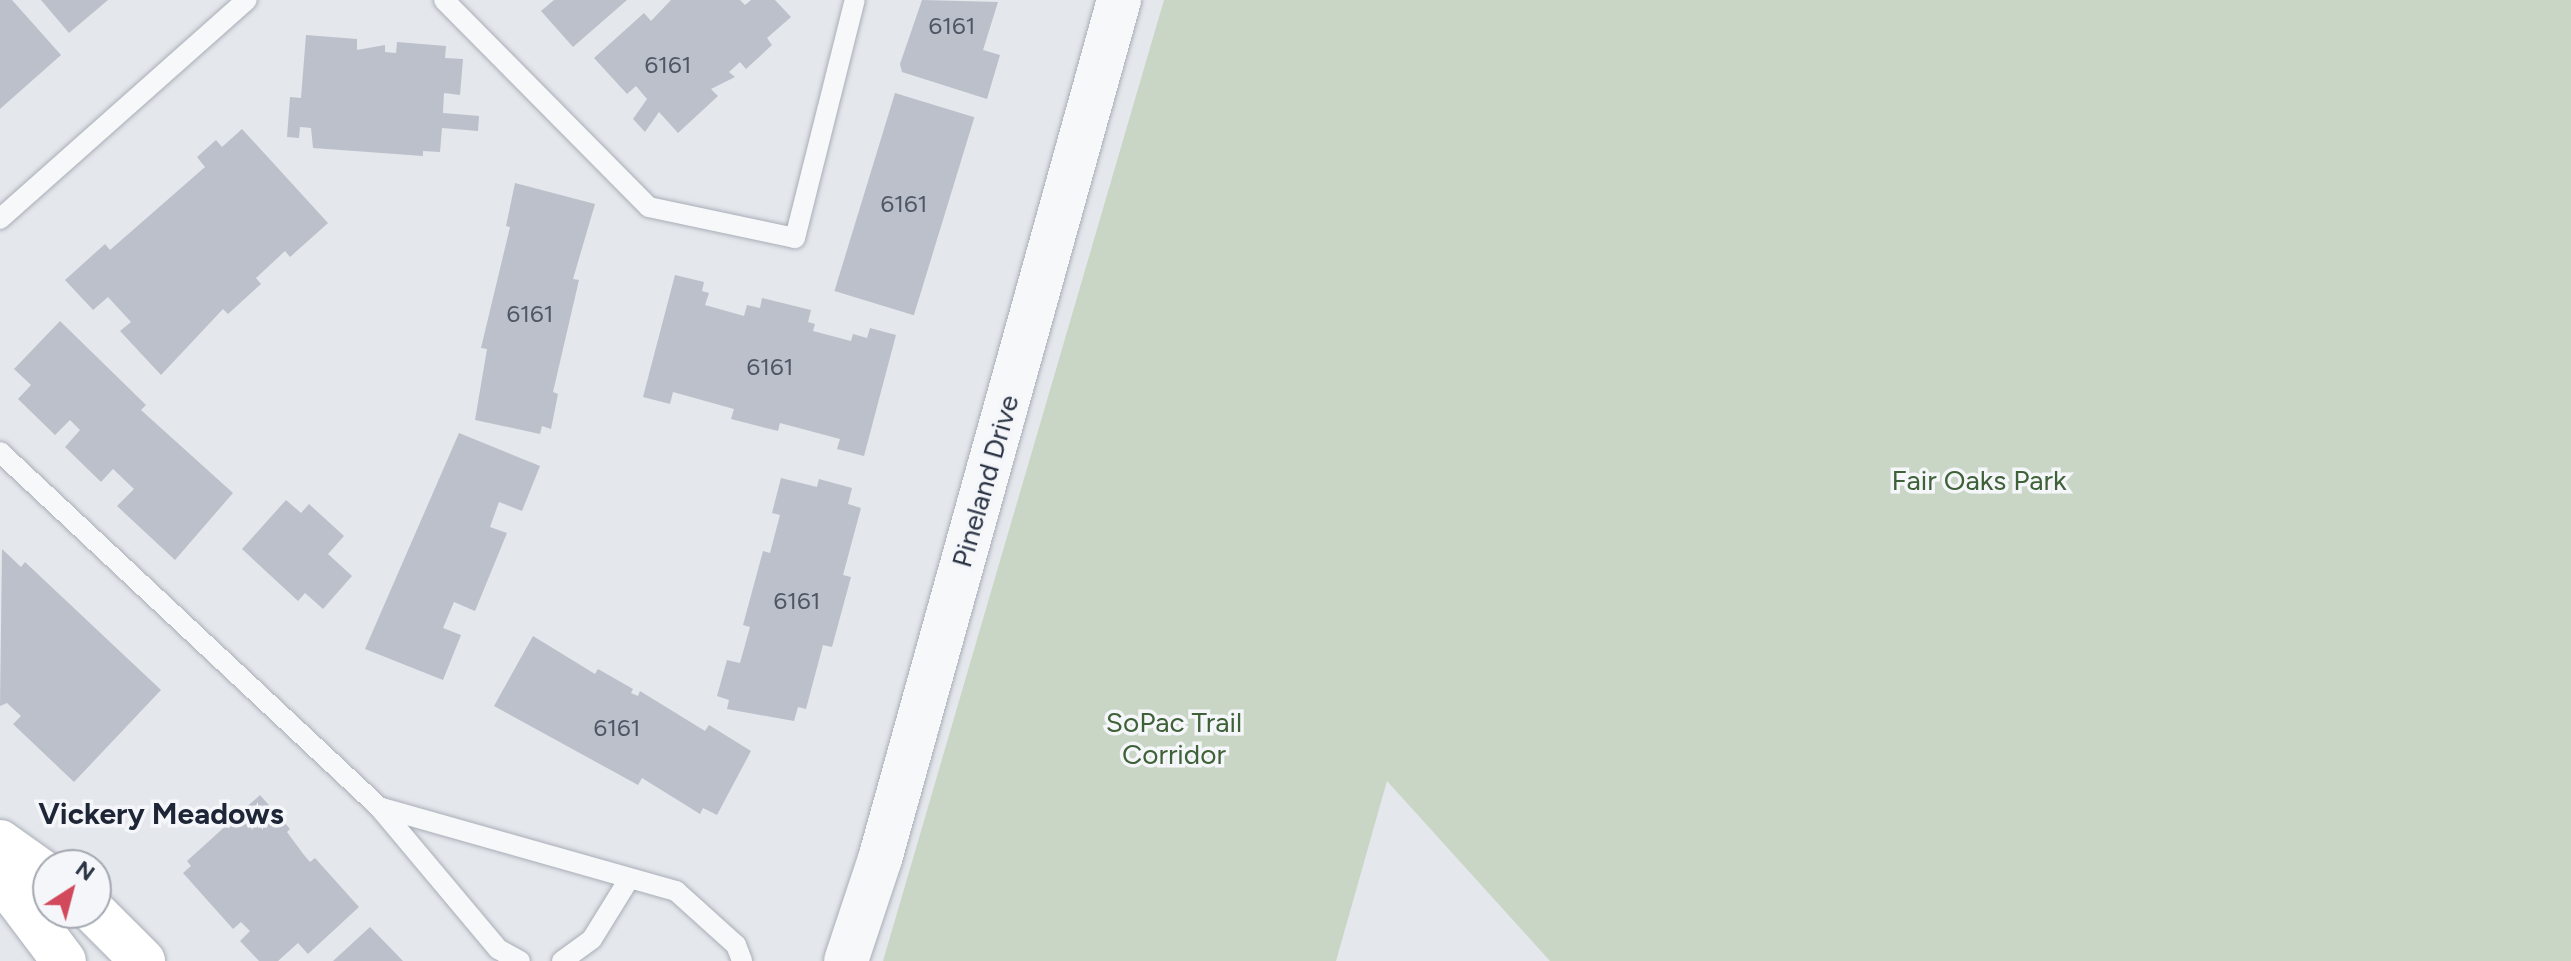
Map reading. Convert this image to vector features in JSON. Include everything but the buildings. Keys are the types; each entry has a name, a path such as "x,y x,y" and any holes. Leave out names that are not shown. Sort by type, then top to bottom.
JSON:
{"main road":[{"path":"0,842 32,865"},
{"path":"0,876 64,961"},
{"path":"111,929 143,961"}],"street":[{"name":"Pineland Drive","path":"846,961 880,859 1119,0"}],"lane":[{"path":"0,219 247,0"},
{"path":"444,0 649,207 795,238 855,0"},
{"path":"0,452 379,807 498,949 520,961"},
{"path":"379,807 676,891 736,945 742,961"},
{"path":"562,961 592,939 629,879"}],"green space":[{"name":"Fair Oaks Park","path":"1164,0 2571,0 2571,961 1550,961 1387,781 1336,961 883,961"}],"district":[{"name":"Vickery Meadows","path":"161,814"}],"park label":[{"name":"SoPac Trail Corridor","path":"1174,738"}]}
